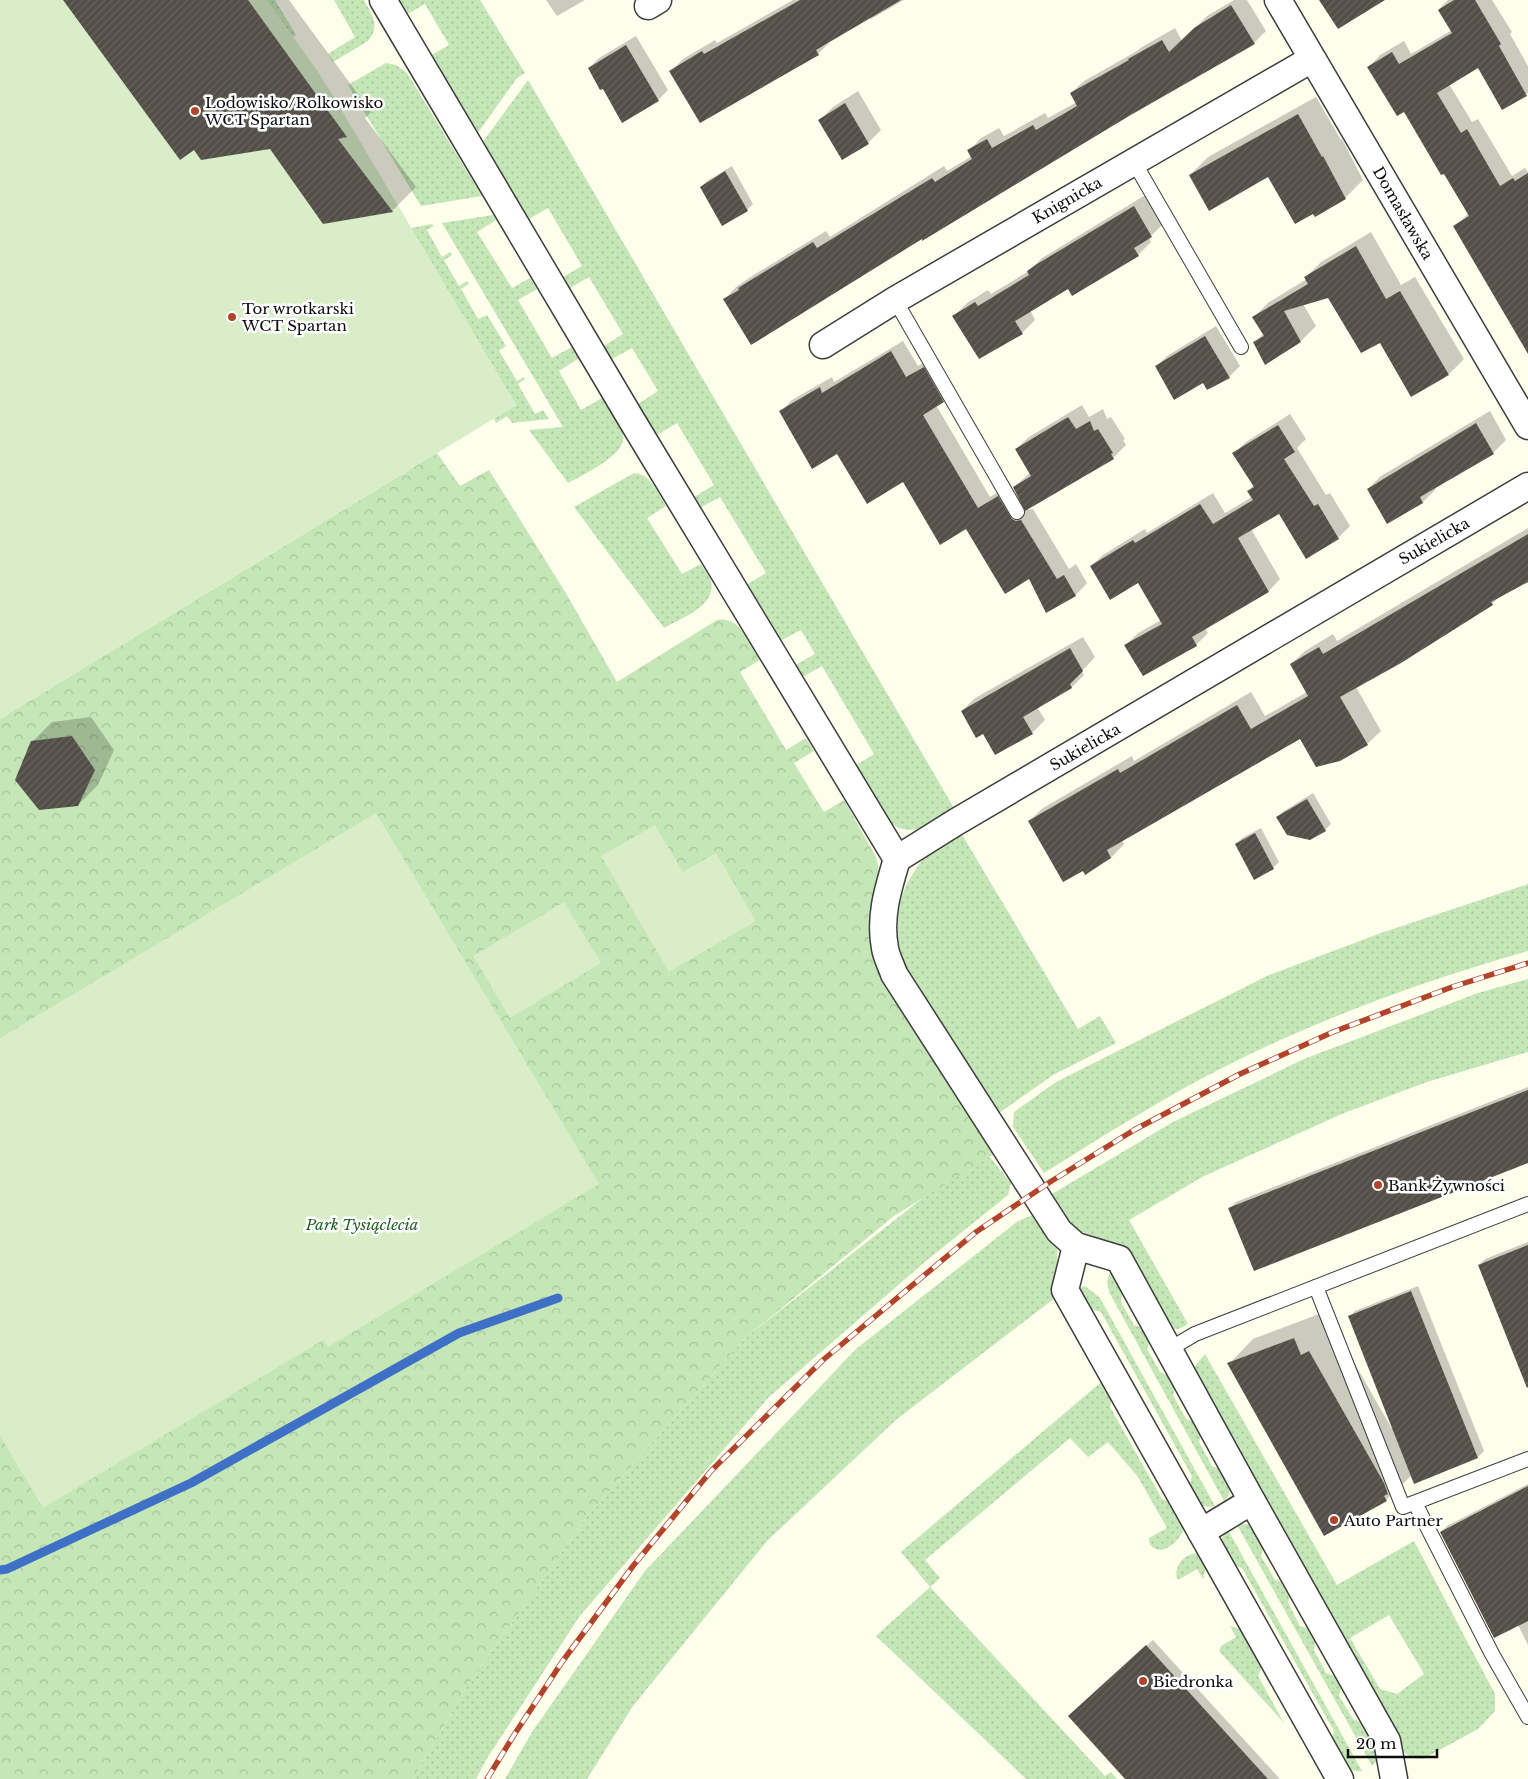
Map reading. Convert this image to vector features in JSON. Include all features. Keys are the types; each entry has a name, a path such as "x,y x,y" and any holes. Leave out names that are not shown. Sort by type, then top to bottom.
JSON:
{"street":[{"path":"383,0 640,433 897,859 886,892 882,923 885,950 894,974 1059,1231 1076,1246 1119,1259 1252,1501 1387,1740 1394,1779"},
{"name":"Domasławska","path":"1278,0 1528,426"},
{"name":"Knignicka","path":"823,345 895,300 1312,59"},
{"name":"Sukielicka","path":"897,859 956,822 1528,486"},
{"path":"1076,1246 1065,1290 1340,1779"},
{"path":"1202,1532 1252,1501"}],"lane":[{"path":"1134,162 1241,347"},
{"path":"895,300 1017,512"},
{"path":"1168,1350 1195,1334 1528,1204"},
{"path":"1316,1287 1403,1507 1528,1459"},
{"path":"1416,1503 1492,1654 1528,1718"}],"green space":[{"name":"Tor wrotkarski WCT Spartan","path":"0,0 266,0 317,70 332,94 516,405 0,719"},
{"path":"266,0 275,0 296,35 293,37"},
{"path":"334,0 364,0 375,25 372,36 368,41 333,62 328,54 355,37"},
{"path":"397,0 480,0 525,73 517,78 477,134 430,56 449,45 425,4 406,15"},
{"path":"386,63 396,65 407,73 482,196 421,206 348,85"},
{"path":"528,80 954,808 929,824 913,830 904,829 887,819 855,766 874,754 822,666 801,678 794,666 815,654 801,630 780,641 746,585 766,573 720,497 700,508 694,497 714,485 677,423 657,435 638,404 658,391 632,348 612,359 604,346 623,334 589,277 570,288 563,277 582,266 548,208 529,219 482,143"},
{"path":"493,215 496,220 477,232 512,288 530,278 537,289 518,300 552,358 572,347 579,358 559,371 581,410 602,398 617,421 623,435 623,442 618,449 603,463 568,483 529,430 563,427 442,223"},
{"path":"432,224 434,226 427,230 442,257 450,252 452,255 444,260 459,286 467,281 469,284 461,289 478,319 487,315 506,346 499,351 517,381 524,377 525,379 518,384 535,414 543,410 549,419 512,423 507,416 496,423 494,419 516,405 411,228"},
{"name":"Park Tysiąclecia","path":"437,453 460,486 489,470 564,590 617,682 717,620 732,622 743,632 760,660 740,672 786,750 806,738 814,751 794,763 824,812 844,800 876,857 879,878 871,913 869,937 874,958 997,1152 894,1216 744,1339 588,1515 468,1685 413,1779 0,1779 0,719"},
{"path":"634,473 640,474 649,480 666,506 647,518 682,574 701,564 711,581 709,597 703,604 688,615 664,628 574,507"},
{"path":"376,813 599,1184 328,1347 323,1340 43,1508 0,1436 0,1038"},
{"path":"655,825 683,872 716,853 756,921 669,972 601,856"},
{"path":"961,833 1078,1029 1100,1016 1116,1043 1053,1075 999,1113 906,972 899,946 898,919 903,893 908,881 925,856"},
{"path":"1528,884 1528,951 1455,973 1346,1012 1240,1059 1165,1099 1044,1173 1013,1127 1014,1112 1056,1082 1269,975 1381,933"},
{"path":"564,902 601,963 510,1018 473,956"},
{"path":"1528,979 1528,1052 1427,1082 1344,1113 1204,1176 1129,1220 1188,1324 1179,1329 1170,1329 1111,1243 1077,1230 1063,1219 1066,1216 1052,1194 1173,1122 1304,1059 1478,993"},
{"path":"988,1155 1011,1183 1008,1195 926,1261 769,1397 579,1617 486,1760 476,1779 413,1779 468,1685 588,1515 744,1339 971,1160"},
{"path":"1035,1214 1057,1242 1057,1289 1055,1298 897,1419 767,1541 633,1706 587,1779 505,1779 532,1732 645,1571 856,1349 1018,1221"},
{"path":"1110,1271 1115,1271 1124,1284 1121,1302 1134,1325 1145,1329 1151,1337 1147,1349 1160,1372 1172,1377 1176,1385 1173,1395 1186,1419 1197,1423 1202,1432 1199,1442 1212,1466 1227,1472 1230,1488 1229,1494 1224,1501 1109,1292 1107,1282"},
{"path":"1085,1286 1100,1298 1215,1506 1206,1507 1200,1505 1188,1494 1192,1476 1101,1312 1085,1307 1079,1290"},
{"path":"1205,1354 1337,1585 1414,1541 1495,1694 1495,1711 1478,1729 1423,1759 1412,1758 1402,1751 1191,1371","holes":["1389,1615 1424,1674 1397,1694 1380,1689 1350,1638"]},
{"path":"1106,1378 1114,1391 1110,1407 1162,1499 1176,1504 1184,1518 1184,1529 1179,1538 1162,1550 1152,1547 1149,1538 1167,1528 1138,1477 1108,1442 1088,1457 1070,1438 925,1560 940,1578 930,1587 901,1552"},
{"path":"1237,1525 1251,1525 1265,1540 1261,1556 1275,1580 1286,1583 1290,1590 1288,1603 1300,1626 1313,1630 1316,1639 1314,1650 1326,1673 1338,1677 1342,1686 1339,1696 1353,1719 1368,1725 1378,1741 1378,1759 1372,1766"},
{"path":"1228,1530 1362,1771 1350,1770 1342,1764 1330,1745 1334,1731 1242,1568 1228,1563 1221,1540"},
{"path":"1199,1553 1208,1562 1203,1579 1197,1569 1178,1580 1177,1570 1181,1561 1189,1555"},
{"path":"930,1587 1105,1776 1111,1772 1117,1779 1026,1779 876,1636"},
{"path":"1230,1626 1243,1630 1264,1662 1258,1676 1284,1723 1219,1651 1221,1646 1236,1637"}],"building":[{"name":"Lodowisko/Rolkowisko WCT Spartan","path":"63,0 248,0 347,137 338,139 393,212 323,224 270,149 201,160 194,150 180,160"},
{"path":"800,0 901,0 816,50 819,55 700,123 669,71 702,51 704,54"},
{"path":"1319,0 1385,0 1338,29"},
{"path":"1454,0 1475,0 1501,44 1499,46 1527,96 1502,110 1478,68 1437,93 1461,133 1467,129 1500,186 1513,178 1515,181 1528,173 1528,354 1453,226 1469,216 1444,174 1441,175 1404,112 1397,116 1367,67 1392,52 1399,64 1452,33 1438,10"},
{"path":"1231,5 1255,44 1129,116 922,241 922,239 751,345 723,299 739,290 738,288 813,242 817,248 932,178 935,182 972,159 967,150 987,139 992,148 1033,125 1036,130 1077,106 1070,93 1162,40 1169,52 1194,28"},
{"path":"626,45 659,101 622,123 603,89 600,90 588,68"},
{"path":"845,103 869,144 842,160 818,120"},
{"path":"1298,114 1346,199 1315,217 1313,214 1295,224 1268,177 1209,211 1189,175"},
{"path":"725,171 748,211 722,226 700,187"},
{"path":"1134,206 1152,237 1134,248 1139,256 1072,296 1068,289 1015,321 1023,334 979,359 952,316 975,302 978,306 1029,275 1027,271 1037,264"},
{"path":"1356,246 1386,299 1400,291 1449,375 1411,397 1380,343 1361,353 1328,298 1284,311 1301,342 1265,365 1253,342 1264,336 1252,317 1308,284 1304,277"},
{"path":"1205,336 1230,378 1207,390 1203,383 1174,400 1155,366"},
{"path":"891,351 906,377 924,367 944,402 923,415 978,508 998,496 1012,519 1016,521 1021,520 1057,579 1064,575 1076,596 1046,613 1029,579 1005,594 966,529 940,545 903,482 867,504 837,454 812,469 779,411 820,387 822,393"},
{"path":"1068,417 1076,429 1090,421 1094,431 1098,429 1113,453 1111,454 1114,459 1025,511 1013,487 1031,476 1015,449"},
{"path":"1476,423 1494,454 1420,497 1423,503 1387,524 1367,489"},
{"path":"1278,425 1295,452 1284,459 1314,506 1318,504 1339,539 1306,559 1279,514 1238,538 1269,592 1192,637 1197,646 1143,676 1124,645 1162,624 1138,583 1110,600 1090,566 1133,540 1135,543 1200,504 1213,524 1253,500 1247,491 1254,487 1232,453"},
{"path":"1528,534 1528,582 1491,602 1493,605 1401,663 1340,697 1368,745 1340,761 1316,767 1300,739 1107,850 1111,858 1085,875 1083,871 1063,882 1028,821 1118,769 1120,773 1237,705 1251,729 1308,696 1290,664 1319,647 1323,654"},
{"path":"1070,648 1083,671 1070,684 1072,688 1023,717 1033,734 995,755 983,734 976,738 961,711"},
{"path":"72,736 95,770 78,806 39,810 15,780 31,741"},
{"path":"1307,799 1326,831 1310,840 1287,835 1276,817"},
{"path":"1255,833 1274,869 1254,880 1235,844"},
{"name":"Bank Żywności","path":"1528,1090 1528,1163 1254,1271 1228,1208"},
{"path":"1528,1245 1528,1387 1527,1388 1478,1265"},
{"path":"1411,1291 1478,1458 1414,1484 1348,1316"},
{"path":"1294,1338 1301,1355 1309,1351 1384,1483 1388,1494 1384,1496 1387,1501 1324,1536 1227,1363"},
{"path":"1528,1486 1528,1621 1494,1638 1440,1532"},
{"name":"Biedronka","path":"1146,1645 1268,1779 1125,1779 1068,1716"}],"waterway":[{"path":"0,1570 7,1569 191,1483 459,1333 558,1298"}],"railway":[{"path":"487,1779 562,1662 633,1566 711,1471 823,1360 976,1232 1050,1182 1134,1130 1240,1074 1333,1032 1452,987 1528,963"}],"place":[{"name":"Lodowisko/Rolkowisko WCT Spartan","path":"195,111"},
{"name":"Tor wrotkarski WCT Spartan","path":"232,317"},
{"name":"Bank Żywności","path":"1378,1185"},
{"name":"Auto Partner","path":"1334,1520"},
{"name":"Biedronka","path":"1143,1681"}]}
